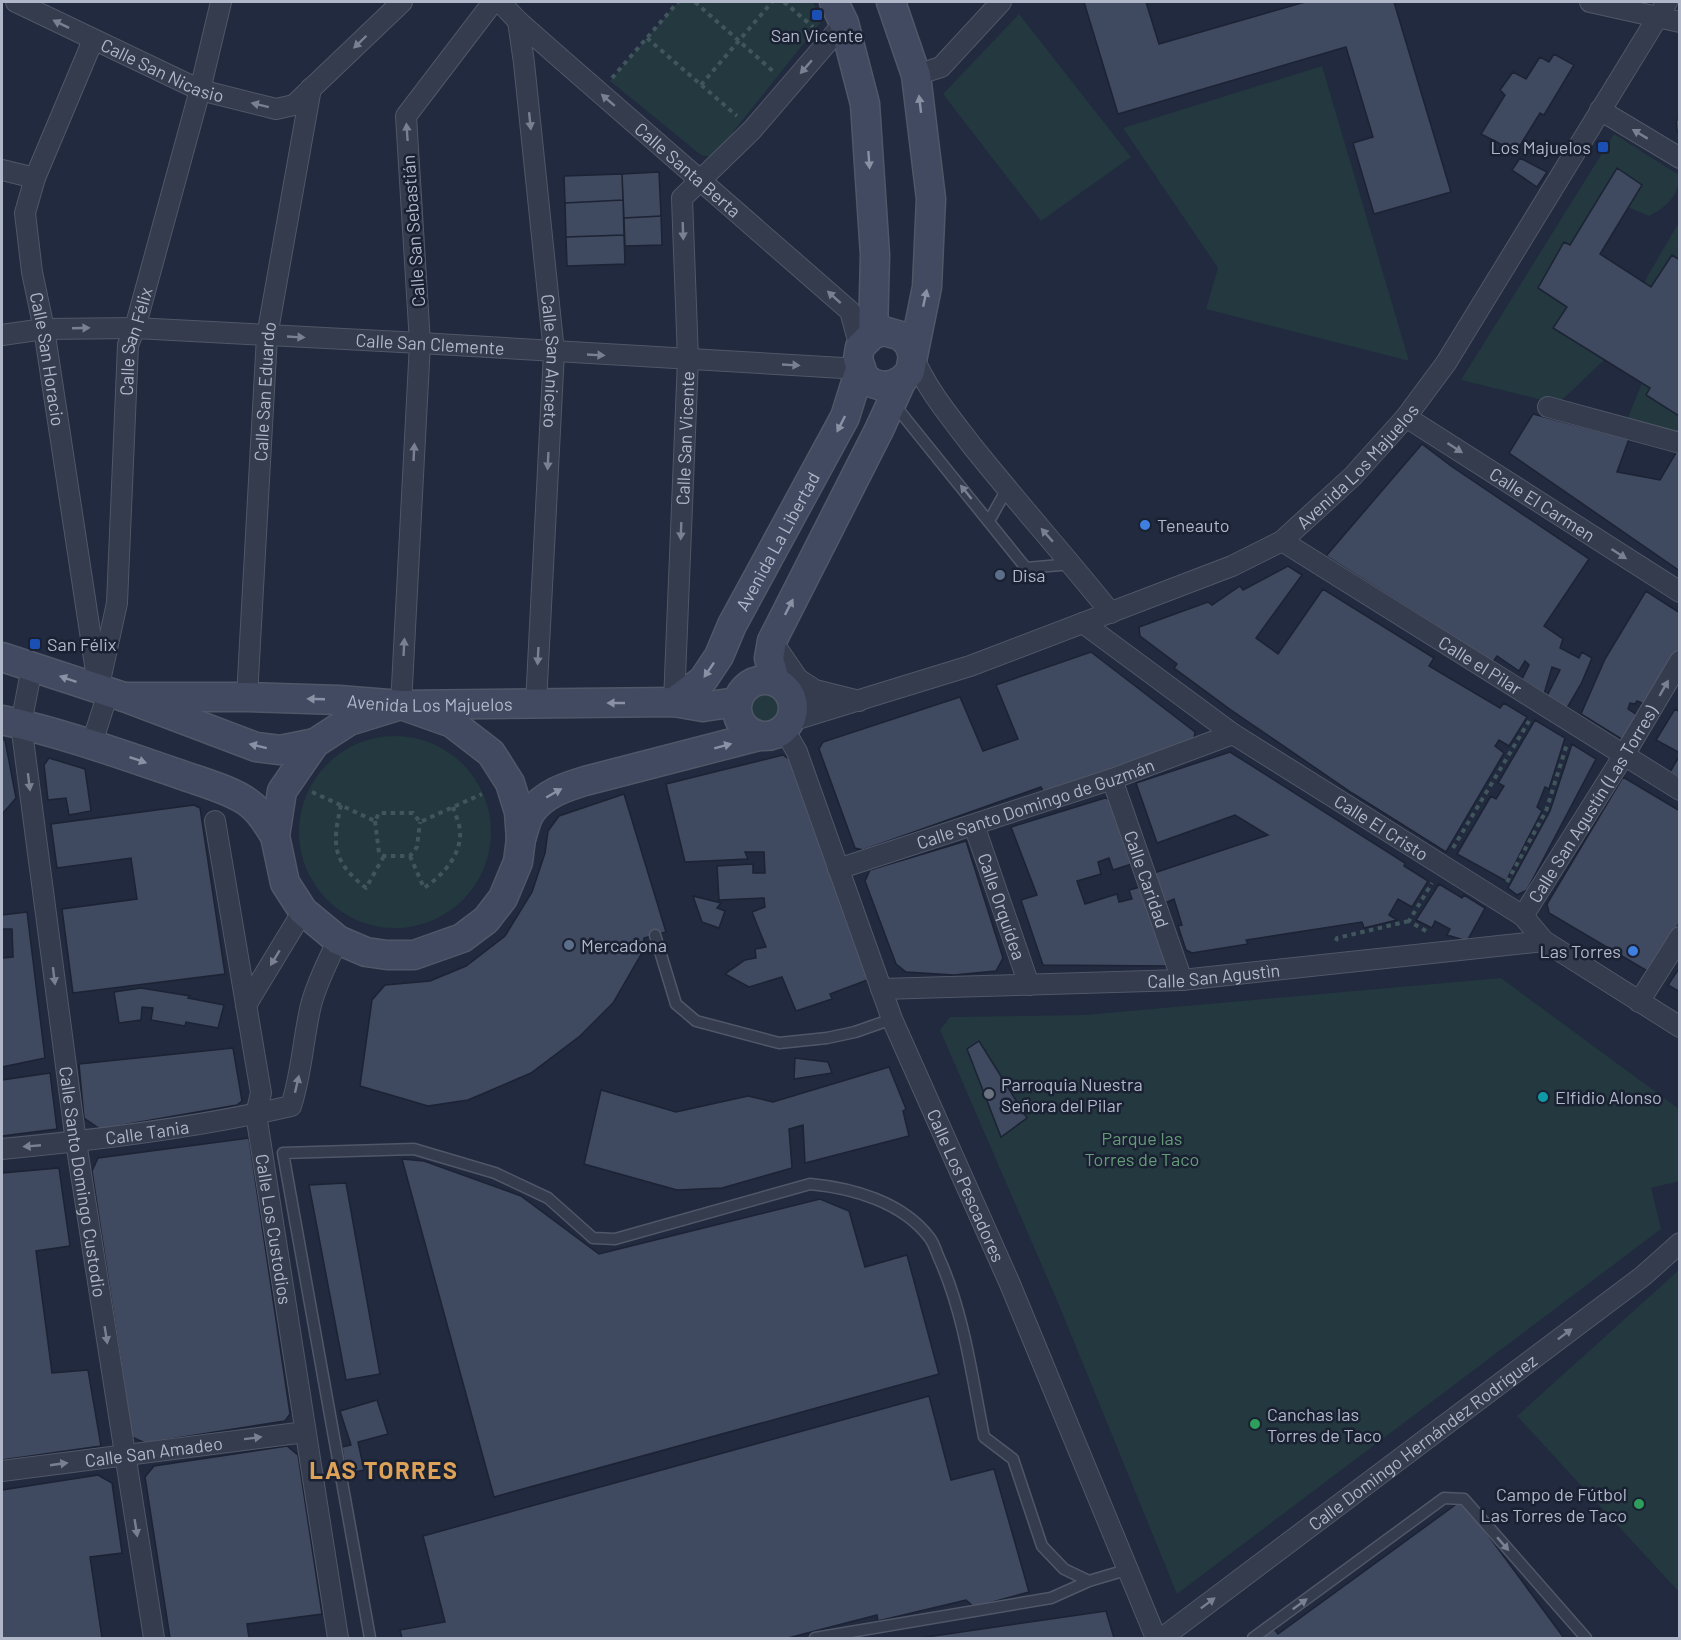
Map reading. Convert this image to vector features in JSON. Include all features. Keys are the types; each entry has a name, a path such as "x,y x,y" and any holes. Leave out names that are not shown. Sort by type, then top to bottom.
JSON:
{"street":[{"name":"Calle San Nicasio","path":"16,2 200,90 276,109 294,105 402,2"},
{"name":"Calle San Félix","path":"91,746 110,693 117,603 128,345 135,328 200,90 221,2"},
{"name":"Calle San Sebastián","path":"401,705 420,343 406,116 493,2"},
{"name":"Calle Santa Berta","path":"500,2 518,21 599,93 850,311 864,350"},
{"path":"780,713 769,658 772,641 879,430 902,379 927,287 931,199 916,75 891,2"},
{"path":"916,75 941,68 1001,2"},
{"path":"1590,2 1663,9 1680,22"},
{"name":"Avenida Los Majuelos","path":"521,839 530,813 542,800 560,789 780,713 859,701 970,666 1232,566 1282,541 1353,476 1406,417 1446,363 1663,9"},
{"name":"Calle San Aniceto","path":"518,21 554,352 536,704"},
{"name":"Calle San Vicente","path":"674,702 688,359 682,198 752,130 789,86 835,22"},
{"name":"Avenida La Libertad","path":"674,702 703,680 719,656 732,625 845,417 864,350 875,255 865,104 835,22"},
{"name":"Calle San Horacio","path":"93,40 35,178 25,213 32,272 110,693"},
{"path":"524,63 542,55 560,58"},
{"name":"Calle San Eduardo","path":"247,697 267,336 311,88"},
{"path":"1600,110 1680,158"},
{"path":"2,170 35,178"},
{"name":"Calle San Clemente","path":"2,335 44,329 135,328 688,359 864,350"},
{"path":"902,379 909,344 901,336 884,331 864,350 864,377 882,386 892,385 902,379 922,378 1007,489 1111,613"},
{"path":"1548,407 1680,443"},
{"name":"Calle El Carmen","path":"1406,417 1680,592"},
{"name":"Calle el Pilar","path":"1282,541 1680,790"},
{"name":"Calle El Cristo","path":"1083,623 1233,734 1523,916 1544,941 1680,1027"},
{"path":"732,625 738,698 737,717 746,729 780,713"},
{"path":"772,641 798,679 815,690 859,701"},
{"name":"Avenida Los Majuelos","path":"2,657 110,693 256,747 280,750 315,742"},
{"name":"Calle San Agustín (Las Torres)","path":"1523,916 1680,661"},
{"name":"Calle Santo Domingo Custodio","path":"32,667 11,722 154,1638"},
{"path":"738,698 749,684 761,679 780,713"},
{"name":"Avenida Los Majuelos","path":"110,693 339,700 401,705 674,702 703,707 738,698"},
{"path":"11,722 211,785 249,802 261,814 275,836 285,883 303,911 338,940 366,952 414,955 462,938 486,920 503,898 518,862 521,839 519,812 510,783 491,753 452,723 401,705 349,721 315,742 282,791 275,836"},
{"name":"Calle Los Pescadores","path":"780,713 797,752 892,1019 1010,1284 1126,1570 1156,1638"},
{"name":"Calle Santo Domingo de Guzmán","path":"838,869 1112,779 1233,734"},
{"name":"Calle Caridad","path":"1112,779 1182,980"},
{"name":"Calle Los Custodios","path":"215,821 261,1093 256,1114 338,1638"},
{"name":"Calle Orquídea","path":"974,825 1029,985"},
{"path":"246,1005 303,911"},
{"path":"1639,1002 1680,937"},
{"name":"Calle Tania","path":"2,1149 76,1142 256,1114 291,1106 297,1088 313,999 338,940"},
{"name":"Calle San Agustìn","path":"881,989 1182,980 1544,941"},
{"name":"Calle Domingo Hernández Rodríguez","path":"1162,1638 1642,1276 1680,1243"},
{"name":"Calle San Amadeo","path":"2,1471 305,1432"}],"lane":[{"path":"902,379 989,521 1026,568 1072,564"},
{"path":"989,521 1007,489"},
{"path":"656,936 676,1004 696,1021 779,1043 845,1034 892,1019"},
{"path":"370,1638 283,1153 414,1149 495,1173 548,1198 593,1238 615,1239 810,1184 837,1186 879,1200 909,1218 930,1238 950,1281 970,1362 984,1437 1014,1460 1042,1546 1064,1569 1089,1581"},
{"path":"1253,1638 1444,1498 1464,1500 1586,1638"},
{"path":"815,1638 1051,1598 1089,1581 1126,1570"}],"path":[{"path":"599,93 678,2"},
{"path":"695,2 789,86"},
{"path":"701,85 772,2"},
{"path":"784,2 835,22"},
{"path":"647,38 752,130"},
{"path":"1409,921 1540,702"},
{"path":"1497,900 1546,811 1573,723"},
{"path":"309,790 375,821"},
{"path":"420,822 482,794"},
{"path":"341,805 335,847 343,864 355,879 366,888 384,856"},
{"path":"410,856 424,888 439,878 450,865 458,846 460,830 453,807"},
{"path":"379,813 413,813 420,822 417,847 410,856 384,856 379,853 375,821 379,813"},
{"path":"1334,963 1337,938 1409,921 1457,950"}],"green space":[{"path":"678,2 813,2 821,22 713,157 701,155 610,81"},
{"path":"1019,14 1131,157 1041,221 943,94"},
{"path":"1322,66 1409,361 1206,309 1218,268 1123,128"},
{"path":"1614,134 1679,175 1677,189 1666,205 1649,216 1628,207 1642,185 1616,169 1570,245 1564,242 1538,287 1567,307 1554,328 1604,360 1558,404 1461,380"},
{"path":"1679,222 1679,260 1672,256 1651,287 1645,283 1647,277"},
{"path":"1642,383 1650,388 1647,396 1679,415 1679,433 1627,420"},
{"path":"765,692 776,697 781,708 776,719 765,724 754,719 749,708 754,697"},
{"path":"395,736 432,743 463,764 484,795 491,832 484,869 463,900 432,921 395,928 358,921 327,900 306,869 299,832 306,795 327,764 358,743"},
{"name":"Parque las Torres de Taco","path":"1501,978 1679,1109 1679,1181 1651,1188 1661,1229 1177,1594 1059,1305 940,1030 950,1017 1085,1015"},
{"name":"Campo de Fútbol Las Torres de Taco","path":"1679,1270 1679,1592 1517,1416"}],"building":[{"path":"1084,2 1146,2 1159,44 1305,2 1394,2 1451,192 1374,214 1353,143 1373,137 1346,47 1118,114"},
{"path":"1554,54 1574,65 1544,115 1540,113 1516,152 1481,134 1505,95 1500,90 1513,72 1526,79 1540,57 1549,62"},
{"path":"1680,118 1680,133 1677,131 1676,121"},
{"path":"1520,158 1547,172 1537,187 1512,170"},
{"path":"1617,168 1642,185 1600,254 1651,287 1672,255 1680,260 1679,416 1646,395 1650,388 1553,328 1567,307 1538,288 1564,242 1570,245"},
{"path":"659,172 661,216 624,218 622,174"},
{"path":"622,174 623,200 565,203 564,176"},
{"path":"623,200 624,235 566,237 565,203"},
{"path":"661,216 662,245 625,246 624,218"},
{"path":"624,235 625,264 567,266 566,237"},
{"path":"1533,414 1629,439 1617,472 1660,480 1677,451 1680,451 1680,571 1509,453"},
{"path":"1422,444 1589,559 1544,626 1563,639 1560,648 1579,658 1582,652 1592,658 1567,708 1547,696 1560,670 1552,667 1544,694 1522,679 1529,665 1525,661 1519,671 1497,656 1493,662 1326,556"},
{"path":"1288,566 1302,575 1256,638 1278,654 1323,589 1434,658 1429,666 1500,708 1504,703 1527,717 1509,746 1499,740 1495,746 1504,753 1446,852 1352,793 1231,710 1174,668 1177,664 1140,636 1139,627 1208,602 1212,605 1240,586 1243,590"},
{"path":"1646,591 1680,613 1680,649 1644,704 1637,701 1635,704 1630,703 1628,709 1637,715 1623,740 1581,714 1605,659"},
{"path":"1091,652 1195,732 1194,739 1044,793 1041,787 863,850 855,848 819,749 823,742 960,697 983,751 1018,739 996,685"},
{"path":"1675,709 1680,712 1680,753 1656,740"},
{"path":"1535,720 1565,738 1549,789 1545,787 1537,807 1542,811 1506,881 1457,854 1491,796 1496,799 1504,786 1498,783"},
{"path":"2,739 5,740 16,798 2,813"},
{"path":"1572,744 1596,759 1527,890 1517,895 1508,888 1550,811"},
{"path":"1230,752 1405,863 1404,866 1428,881 1412,907 1398,899 1389,915 1397,920 1364,928 1362,922 1246,940 1248,944 1192,953 1186,950 1178,926 1182,925 1174,899 1165,903 1154,873 1268,835 1235,815 1157,843 1136,783"},
{"path":"783,755 793,762 870,979 830,994 832,999 796,1011 782,977 749,987 725,974 745,960 756,958 755,949 766,947 752,912 765,907 764,898 719,900 717,866 753,864 753,873 765,873 764,852 745,852 748,859 685,862 666,784"},
{"path":"1680,755 1680,778 1670,772"},
{"path":"49,758 85,769 91,811 69,815 66,798 48,800 44,765"},
{"path":"1623,777 1680,811 1680,922 1649,972 1549,913 1547,904"},
{"name":"Mercadona","path":"624,794 666,932 644,938 643,951 613,1003 580,1036 531,1073 468,1100 428,1106 360,1086 372,1000 385,985 430,981 466,966 505,936 532,892 545,853 548,831 559,816"},
{"path":"1105,798 1112,800 1138,862 1113,870 1109,858 1098,862 1101,874 1077,881 1085,904 1117,894 1119,902 1132,899 1129,890 1144,886 1170,966 1043,965 1021,900 1037,895 1011,827"},
{"path":"194,805 200,808 225,974 73,993 62,909 137,899 131,858 57,868 51,824"},
{"path":"966,841 1003,958 996,971 954,975 906,972 896,964 865,881 870,870"},
{"path":"1439,884 1462,898 1464,895 1485,908 1467,941 1447,935 1450,929 1435,921 1432,928 1416,920"},
{"path":"693,896 721,903 717,908 725,911 719,928 702,922"},
{"path":"27,912 45,1058 2,1067 2,958 13,957 12,929 2,929 2,915"},
{"path":"1680,967 1680,992 1668,985"},
{"path":"141,988 190,996 188,998 224,1005 218,1028 186,1022 185,1026 151,1020 153,1008 142,1007 141,1020 119,1023 114,992"},
{"path":"979,1041 1027,1118 1001,1137 967,1049"},
{"path":"233,1048 242,1101 237,1105 100,1129 84,1118 79,1064"},
{"path":"795,1058 828,1062 832,1073 794,1079"},
{"path":"889,1067 906,1109 903,1111 909,1136 805,1163 803,1125 789,1129 792,1168 722,1188 677,1190 584,1164 601,1090 676,1112 748,1096 773,1102"},
{"path":"50,1073 57,1129 2,1136 2,1080"},
{"path":"249,1138 290,1414 285,1421 145,1443 132,1437 92,1171 98,1158"},
{"path":"402,1159 424,1161 521,1196 599,1254 820,1199 849,1211 865,1267 907,1255 939,1374 494,1497"},
{"path":"59,1168 70,1246 36,1251 52,1373 88,1370 101,1446 2,1460 2,1173"},
{"path":"346,1183 380,1374 346,1380 309,1185"},
{"path":"929,1396 951,1480 994,1469 1029,1592 974,1607 966,1600 878,1621 877,1615 788,1638 402,1638 400,1630 445,1622 423,1536"},
{"path":"377,1400 388,1434 358,1442 364,1470 346,1474 342,1447 351,1445 340,1411"},
{"path":"287,1446 298,1455 322,1614 247,1624 249,1638 170,1638 145,1477 154,1466"},
{"path":"98,1475 112,1483 122,1553 90,1557 102,1638 2,1638 2,1490"},
{"path":"1462,1500 1564,1638 1262,1638 1274,1629 1278,1634"},
{"path":"1106,1611 1114,1638 920,1638"}],"place":[{"name":"San Vicente","path":"817,15"},
{"name":"Los Majuelos","path":"1603,147"},
{"name":"Teneauto","path":"1145,525"},
{"name":"Disa","path":"1000,575"},
{"name":"San Félix","path":"35,644"},
{"name":"Mercadona","path":"569,945"},
{"name":"Las Torres","path":"1633,951"},
{"name":"Parroquia Nuestra Señora del Pilar","path":"989,1094"},
{"name":"Elfidio Alonso","path":"1543,1097"},
{"name":"Canchas las Torres de Taco","path":"1255,1424"},
{"name":"Campo de Fútbol Las Torres de Taco","path":"1639,1504"}],"district":[{"name":"LAS TORRES","path":"384,1469"}]}
